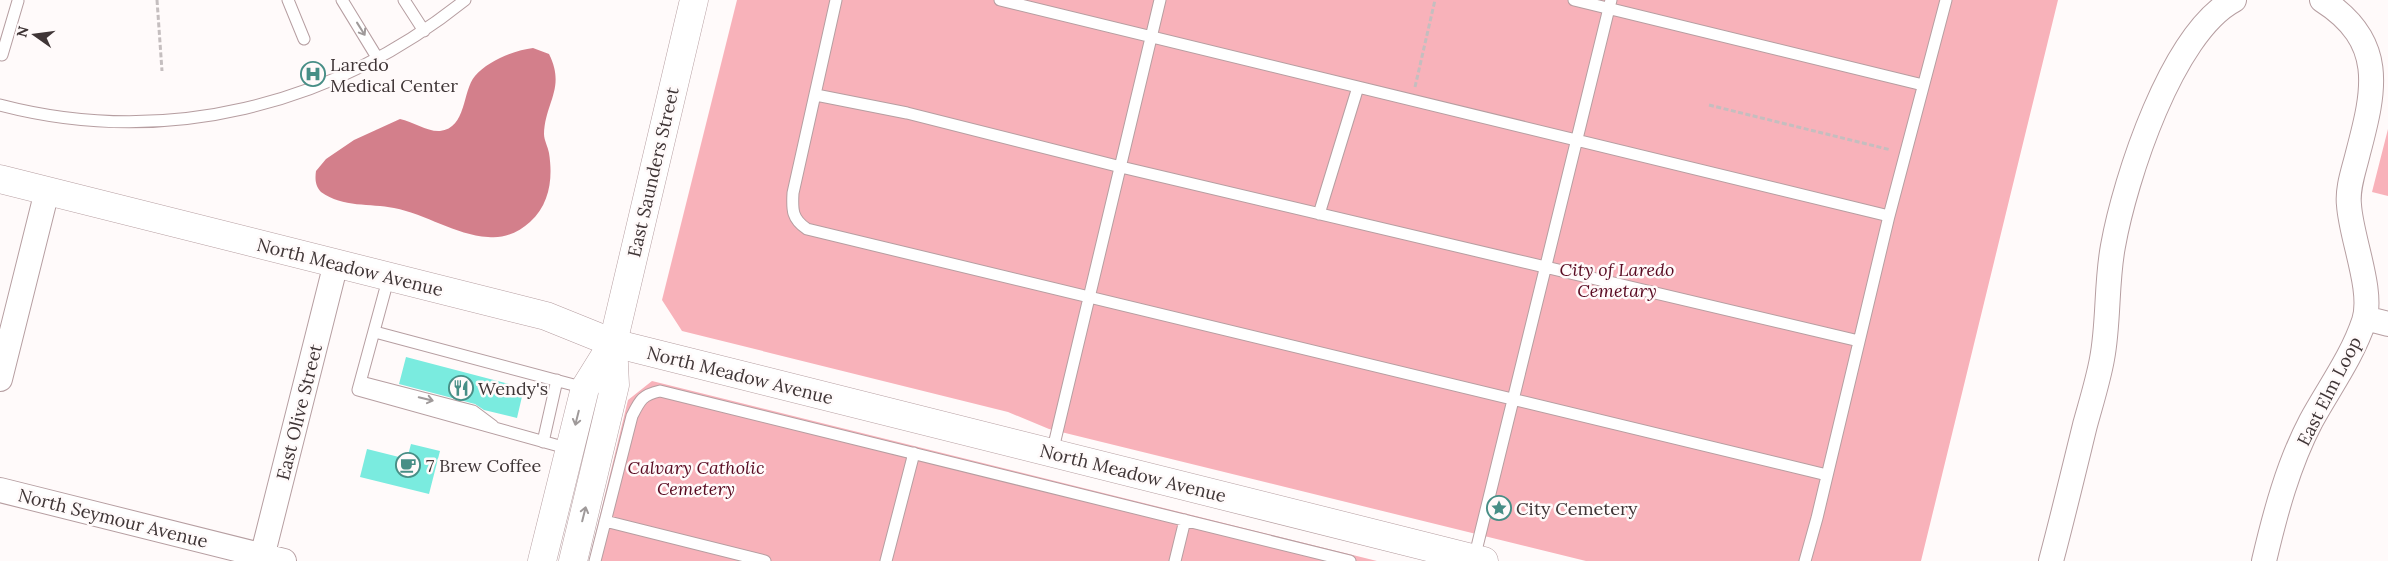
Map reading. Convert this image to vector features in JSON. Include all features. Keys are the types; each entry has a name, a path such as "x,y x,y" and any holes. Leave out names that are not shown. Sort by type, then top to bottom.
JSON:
{"main road":[{"name":"East Saunders Street","path":"572,561 615,385 613,343 694,0"},
{"name":"North Meadow Avenue","path":"0,179 546,316 613,343 1479,560"},
{"name":"East Saunders Street","path":"542,561 585,388 613,343"}],"street":[{"path":"2051,561 2102,359 2112,248 2120,212 2136,158 2164,91 2189,44 2206,21 2223,6 2234,0"},
{"name":"East Elm Loop","path":"2264,561 2276,514 2292,465 2310,423 2354,348 2365,318 2365,287 2350,224 2348,202 2350,184 2372,90 2371,64 2364,41 2351,23 2322,0"},
{"path":"0,379 47,191"},
{"name":"East Olive Street","path":"269,559 336,263"},
{"path":"2365,318 2388,324"},
{"name":"North Seymour Avenue","path":"0,490 269,559"}],"lane":[{"path":"288,0 304,40"},
{"path":"342,0 378,59"},
{"path":"404,0 424,31"},
{"path":"0,105 65,118 113,122 160,121 207,116 254,107 299,94 344,76 378,59 424,31 465,0"},
{"path":"836,0 793,193 792,212 797,222 807,229 1827,475"},
{"path":"1000,0 1889,216"},
{"path":"1052,453 1160,0"},
{"path":"1574,0 1610,5 1924,85"},
{"path":"1805,561 1889,216 1946,0"},
{"path":"2,55 18,1"},
{"path":"1479,560 1513,400 1610,5"},
{"path":"1319,214 1358,87"},
{"path":"816,95 906,112 1121,167 1859,341"},
{"path":"389,276 358,390 570,449"},
{"path":"375,332 585,388"},
{"path":"543,442 557,380"},
{"path":"595,561 632,416 638,402 647,394 660,391 1350,561"},
{"path":"886,561 914,453"},
{"path":"1175,561 1185,520"},
{"path":"605,521 765,561"}],"path":[{"path":"157,0 162,71"},
{"path":"1414,91 1435,0"},
{"path":"1709,105 1896,152"}],"green space":[{"name":"City of Laredo Cemetary","path":"737,0 2058,0 1921,561 1586,561 1049,429 1008,412 682,331 662,300"},
{"path":"2388,129 2388,196 2372,192"},
{"name":"Calvary Catholic Cemetery","path":"652,381 1377,561 589,561 628,400"}],"shaded area":[{"path":"533,48 549,54 556,76 544,134 551,172 546,199 542,207 537,215 521,229 500,237 476,235 452,229 418,215 394,208 338,201 319,190 316,182 316,171 326,159 354,140 400,119 435,131 449,128 460,116 471,83 480,71 502,57"}],"building":[{"name":"Wendy's","path":"406,357 524,388 517,418 484,410 475,404 399,384"},
{"path":"411,444 440,451 429,494 360,477 367,449 407,459"}],"place":[{"name":"Laredo Medical Center","path":"313,74"},
{"name":"Wendy's","path":"461,388"},
{"name":"7 Brew Coffee","path":"408,465"},
{"name":"City Cemetery","path":"1499,508"}]}
